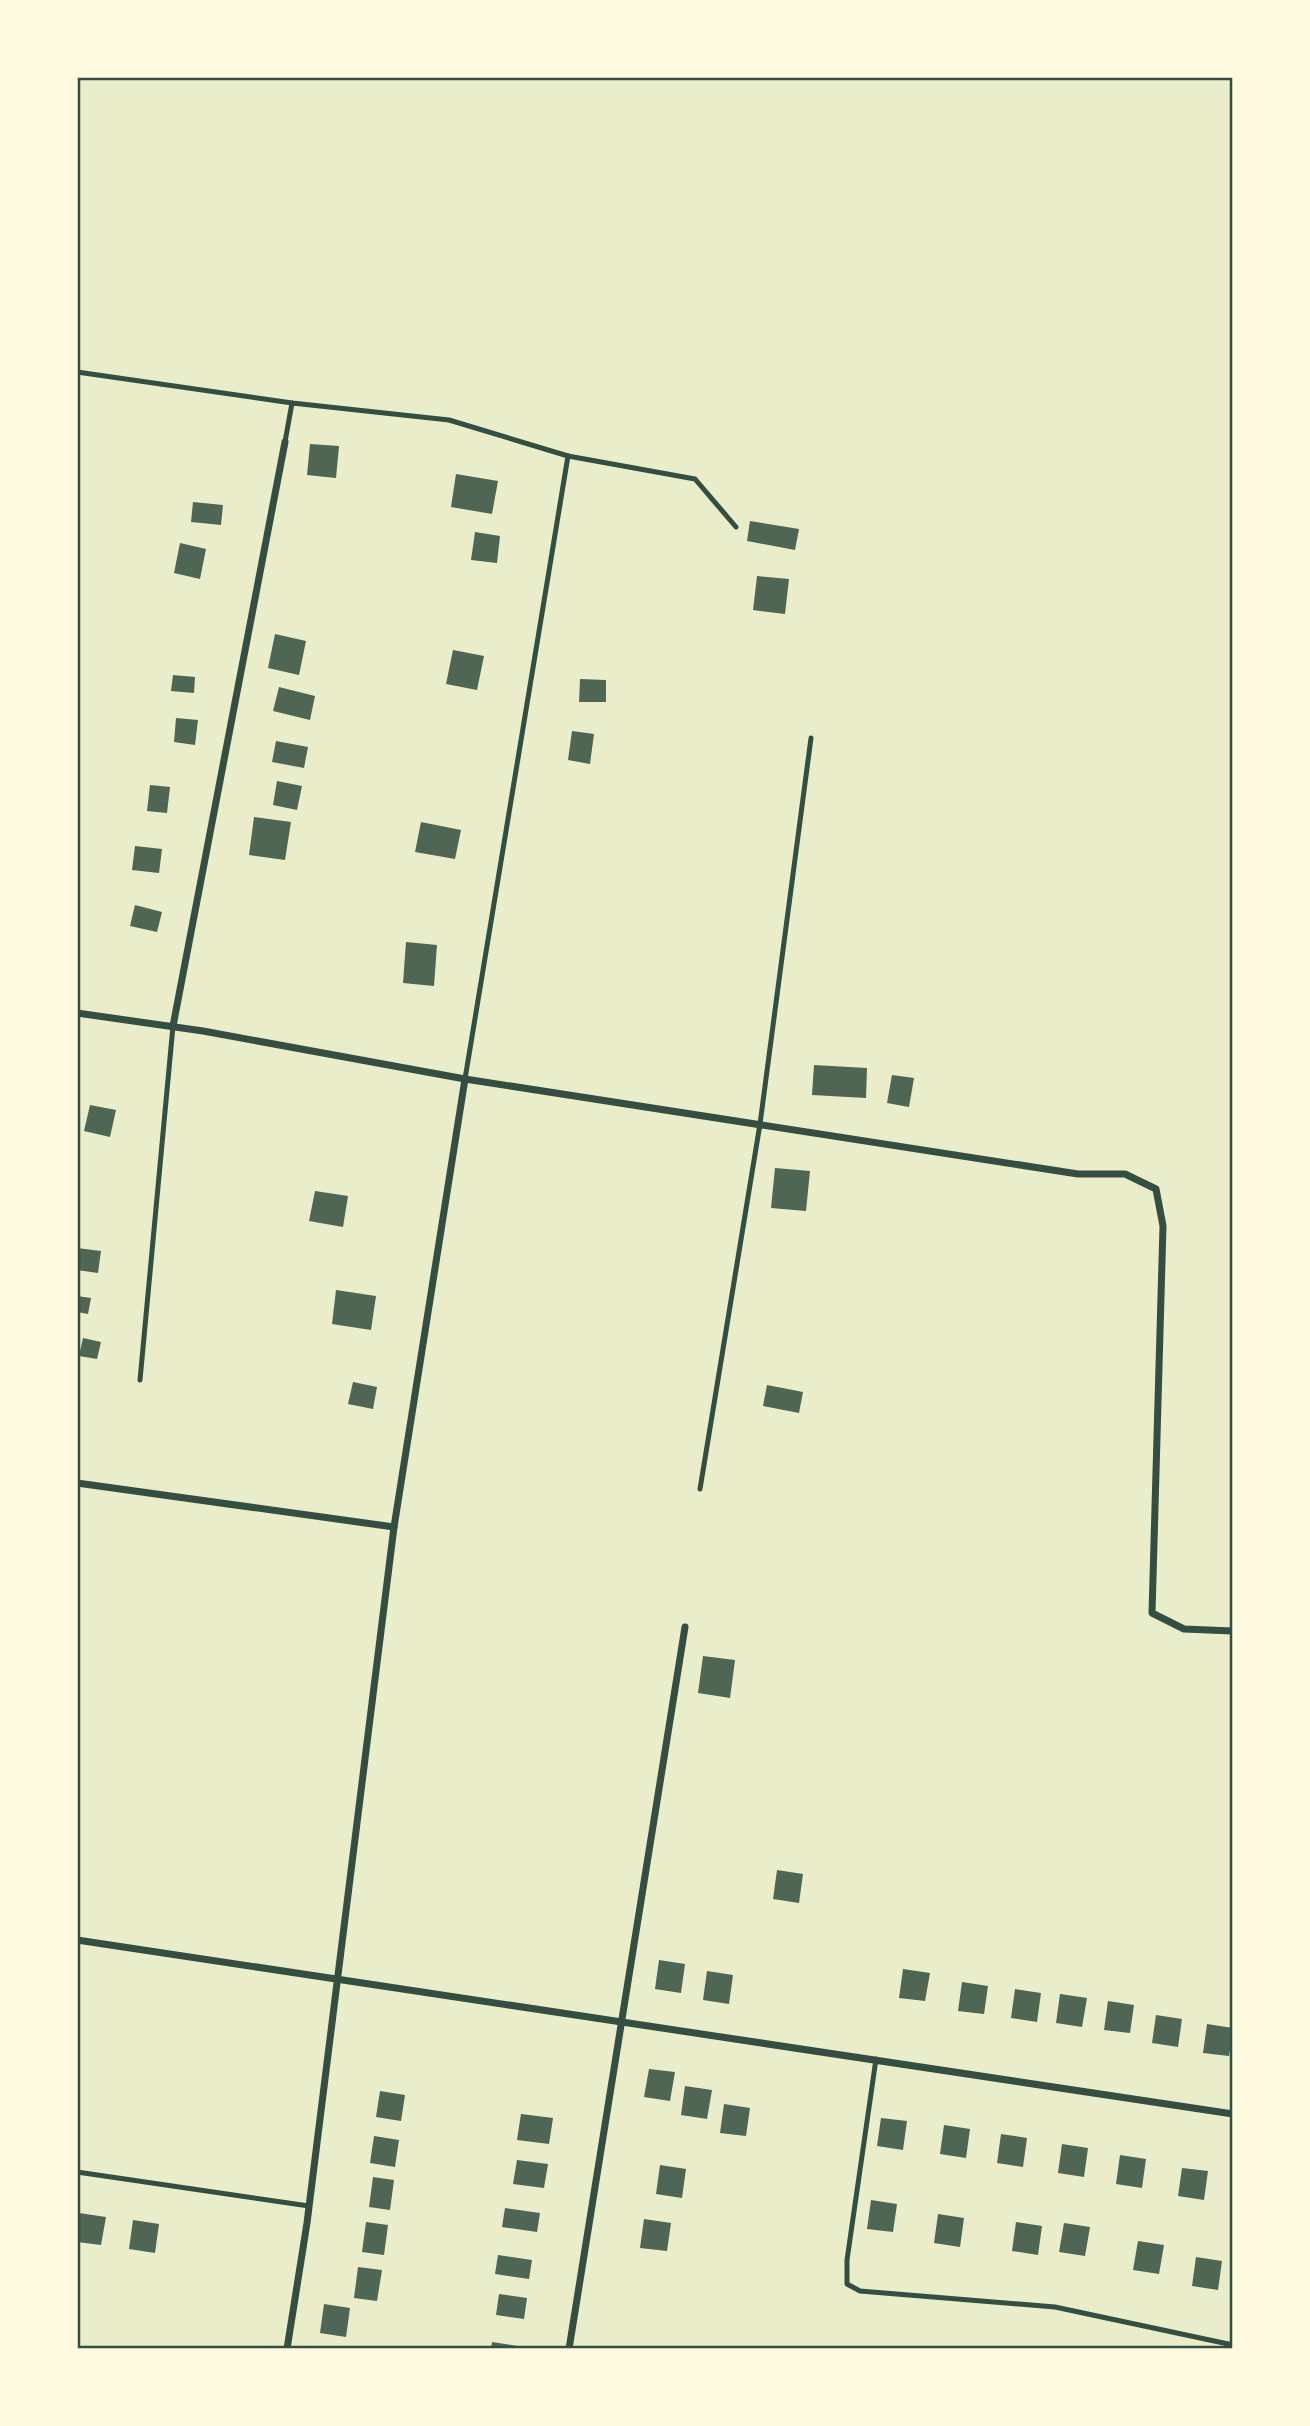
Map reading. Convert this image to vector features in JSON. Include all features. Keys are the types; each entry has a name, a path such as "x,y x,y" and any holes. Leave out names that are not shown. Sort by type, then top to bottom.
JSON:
{"street":[{"path":"173,1026 285,442"},
{"path":"77,1013 203,1031 465,1079 1078,1174 1125,1174 1156,1189 1163,1226 1152,1613 1184,1629 1233,1631"},
{"path":"287,2349 309,2206 394,1527 465,1079"},
{"path":"77,1483 394,1527"},
{"path":"569,2349 685,1627"},
{"path":"77,1940 1233,2114"}],"lane":[{"path":"77,372 292,403 449,420 568,456 695,479 736,527"},
{"path":"285,442 292,403"},
{"path":"465,1079 568,456"},
{"path":"700,1489 760,1124 811,738"},
{"path":"140,1380 173,1026"},
{"path":"876,2059 847,2260 847,2284 860,2291 1055,2307 1233,2345"},
{"path":"77,2172 309,2206"}],"building":[{"path":"310,444 339,446 336,478 307,475"},
{"path":"456,474 498,481 492,514 451,507"},
{"path":"193,502 223,505 221,525 191,522"},
{"path":"750,521 799,529 795,550 747,541"},
{"path":"475,532 500,536 497,563 471,560"},
{"path":"180,543 206,549 200,579 174,573"},
{"path":"757,576 789,579 785,614 753,610"},
{"path":"275,634 306,641 299,675 268,668"},
{"path":"453,650 484,656 477,690 446,684"},
{"path":"173,675 195,677 194,693 171,691"},
{"path":"580,679 606,680 606,702 579,702"},
{"path":"279,687 315,696 310,720 273,711"},
{"path":"176,718 198,720 195,745 174,742"},
{"path":"572,731 594,734 590,764 568,760"},
{"path":"276,741 308,747 304,768 272,762"},
{"path":"277,781 302,786 297,810 273,805"},
{"path":"150,785 170,787 167,813 147,811"},
{"path":"254,817 291,822 285,860 249,855"},
{"path":"421,822 461,830 455,859 415,852"},
{"path":"135,846 162,849 159,873 132,870"},
{"path":"135,905 162,912 157,932 130,926"},
{"path":"406,942 437,945 434,986 403,983"},
{"path":"814,1065 867,1068 866,1098 812,1095"},
{"path":"892,1075 914,1078 909,1107 887,1103"},
{"path":"90,1105 116,1110 110,1137 84,1131"},
{"path":"775,1168 810,1171 806,1211 771,1208"},
{"path":"315,1191 348,1196 343,1227 309,1221"},
{"path":"77,1248 101,1251 98,1273 77,1270"},
{"path":"336,1290 376,1296 371,1330 332,1324"},
{"path":"77,1296 91,1298 88,1314 77,1312"},
{"path":"83,1338 101,1342 97,1359 79,1356"},
{"path":"353,1382 377,1387 373,1409 348,1404"},
{"path":"767,1385 803,1392 799,1413 763,1406"},
{"path":"703,1656 735,1660 730,1698 698,1693"},
{"path":"777,1870 803,1874 799,1903 773,1899"},
{"path":"659,1960 685,1964 681,1993 655,1989"},
{"path":"903,1969 930,1973 925,2001 899,1998"},
{"path":"707,1971 733,1975 729,2004 703,2000"},
{"path":"962,1982 988,1986 984,2014 958,2011"},
{"path":"1015,1989 1041,1993 1037,2022 1011,2018"},
{"path":"1060,1994 1087,1998 1082,2027 1056,2023"},
{"path":"1108,2001 1134,2005 1130,2033 1104,2030"},
{"path":"1156,2015 1182,2019 1178,2047 1152,2043"},
{"path":"1207,2024 1233,2028 1229,2056 1203,2053"},
{"path":"649,2069 675,2072 670,2101 644,2097"},
{"path":"685,2086 712,2090 707,2119 681,2115"},
{"path":"380,2091 405,2095 401,2121 376,2117"},
{"path":"724,2104 750,2108 746,2136 720,2133"},
{"path":"521,2114 553,2118 549,2144 517,2140"},
{"path":"881,2118 907,2121 903,2150 877,2146"},
{"path":"944,2125 970,2129 966,2158 940,2154"},
{"path":"1001,2134 1027,2138 1023,2167 997,2163"},
{"path":"374,2136 399,2140 395,2167 370,2163"},
{"path":"1062,2144 1088,2148 1084,2177 1058,2173"},
{"path":"1120,2155 1146,2159 1142,2188 1116,2184"},
{"path":"517,2160 548,2164 544,2188 513,2184"},
{"path":"660,2165 686,2169 682,2198 656,2194"},
{"path":"1182,2168 1208,2171 1204,2200 1178,2196"},
{"path":"373,2177 394,2180 390,2210 369,2207"},
{"path":"871,2200 897,2204 893,2232 867,2229"},
{"path":"505,2208 540,2213 537,2232 502,2227"},
{"path":"79,2213 106,2217 101,2245 77,2242"},
{"path":"938,2214 964,2218 960,2247 934,2243"},
{"path":"644,2219 671,2223 667,2251 640,2248"},
{"path":"133,2220 159,2224 155,2253 129,2249"},
{"path":"366,2222 388,2225 384,2255 362,2252"},
{"path":"1016,2222 1042,2226 1038,2255 1012,2251"},
{"path":"1064,2223 1090,2227 1085,2256 1059,2252"},
{"path":"1138,2241 1164,2245 1159,2274 1133,2270"},
{"path":"498,2255 532,2260 529,2279 495,2274"},
{"path":"1196,2257 1222,2261 1218,2290 1192,2286"},
{"path":"358,2267 382,2270 377,2301 354,2298"},
{"path":"499,2294 527,2298 524,2319 496,2315"},
{"path":"324,2304 350,2308 346,2337 320,2333"},
{"path":"492,2342 518,2346 518,2349 491,2349"}]}
